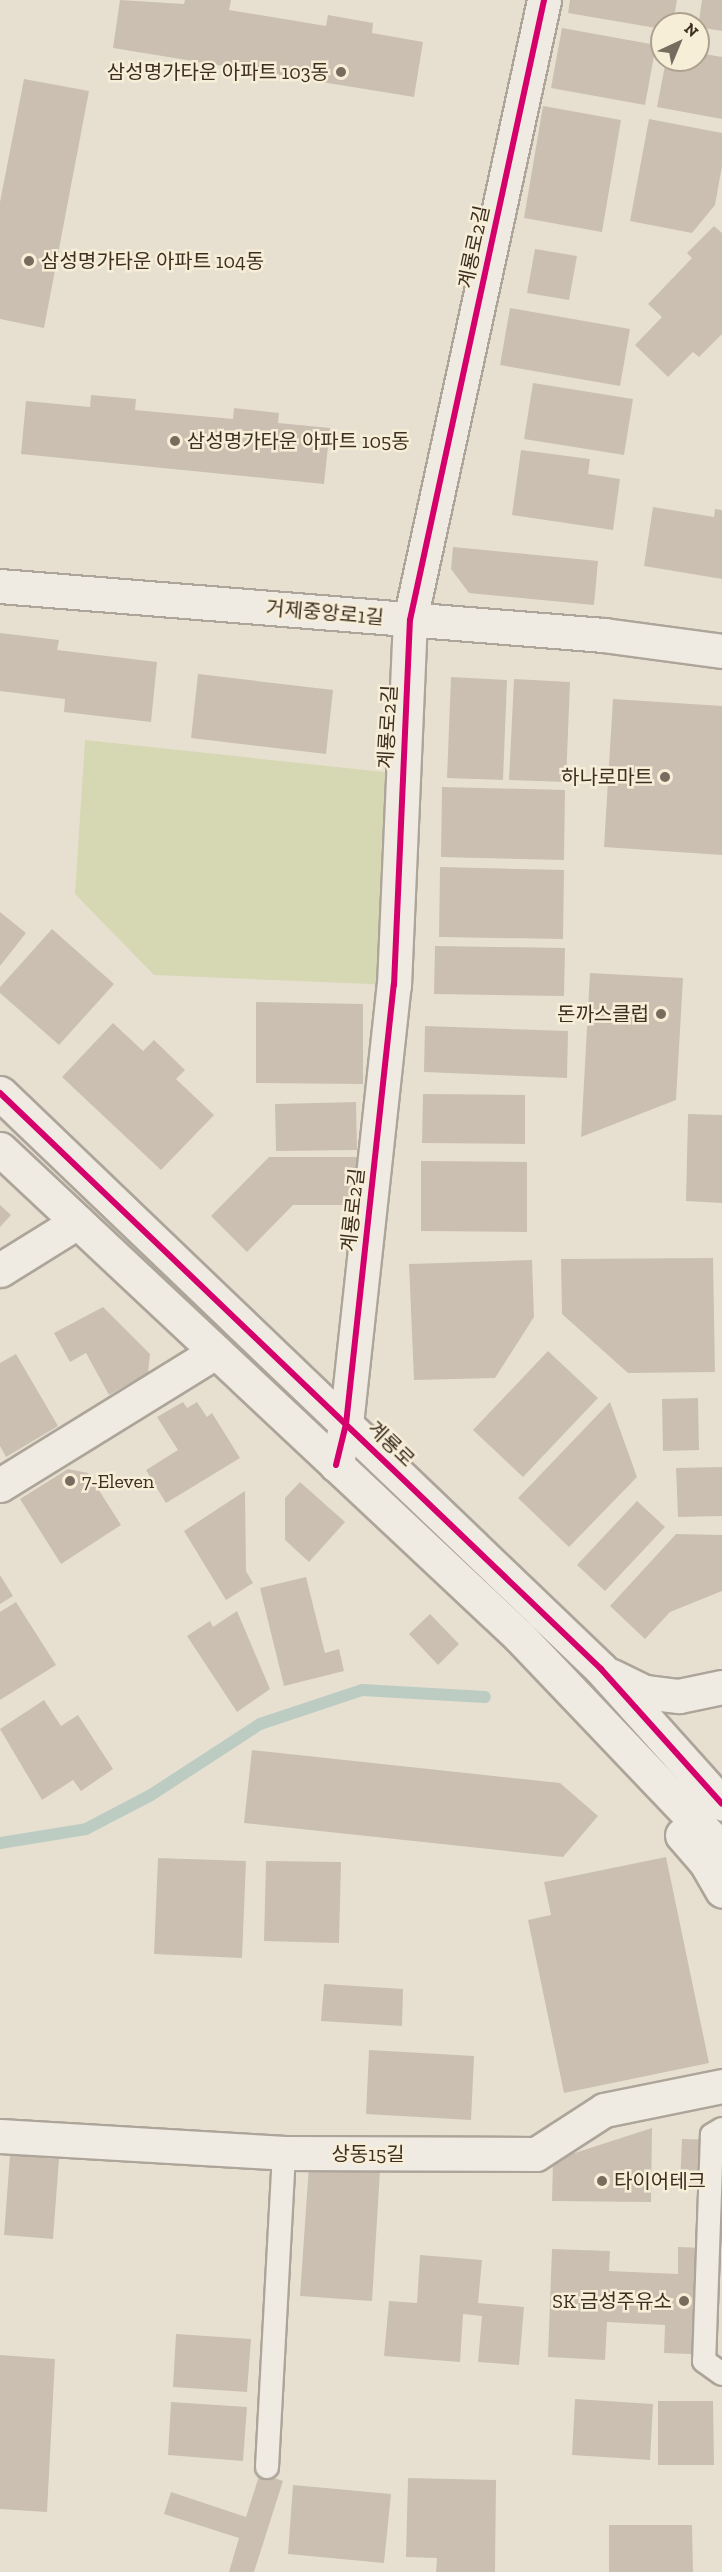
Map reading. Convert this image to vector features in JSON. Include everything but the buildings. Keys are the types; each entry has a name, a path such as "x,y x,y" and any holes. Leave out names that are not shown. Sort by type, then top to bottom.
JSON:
{"street":[{"name":"계룡로2길","path":"336,1466 346,1424 394,985 410,620 544,0"},
{"name":"거제중앙로1길","path":"0,586 604,635 722,651"},
{"name":"계룡로","path":"0,1093 601,1669 722,1804"},
{"path":"0,1149 519,1636 722,1849"},
{"path":"0,1270 77,1222"},
{"path":"0,1485 215,1352"},
{"path":"519,1636 628,1774 705,1860 722,1892"},
{"path":"601,1669 645,1692 679,1696 722,1687"},
{"name":"상동15길","path":"0,2136 284,2153 536,2154 604,2110 722,2086"}],"lane":[{"path":"722,2129 712,2135 704,2361 722,2374"},
{"path":"267,2467 284,2153"}],"green space":[{"path":"85,740 402,774 394,985 154,975 75,894"}],"waterway":[{"path":"0,1843 86,1829 151,1795 260,1724 362,1690 485,1697"}],"cycle path":[{"path":"336,1465 346,1424 394,985 410,620 544,0"},
{"path":"0,1093 601,1669 722,1804"}],"place":[{"name":"삼성명가타운 아파트 103동","path":"341,72"},
{"name":"삼성명가타운 아파트 104동","path":"29,261"},
{"name":"삼성명가타운 아파트 105동","path":"175,441"},
{"name":"하나로마트","path":"665,777"},
{"name":"돈까스클럽","path":"661,1014"},
{"name":"7-Eleven","path":"70,1481"},
{"name":"타이어테크","path":"602,2181"},
{"name":"SK 금성주유소","path":"684,2301"}]}
